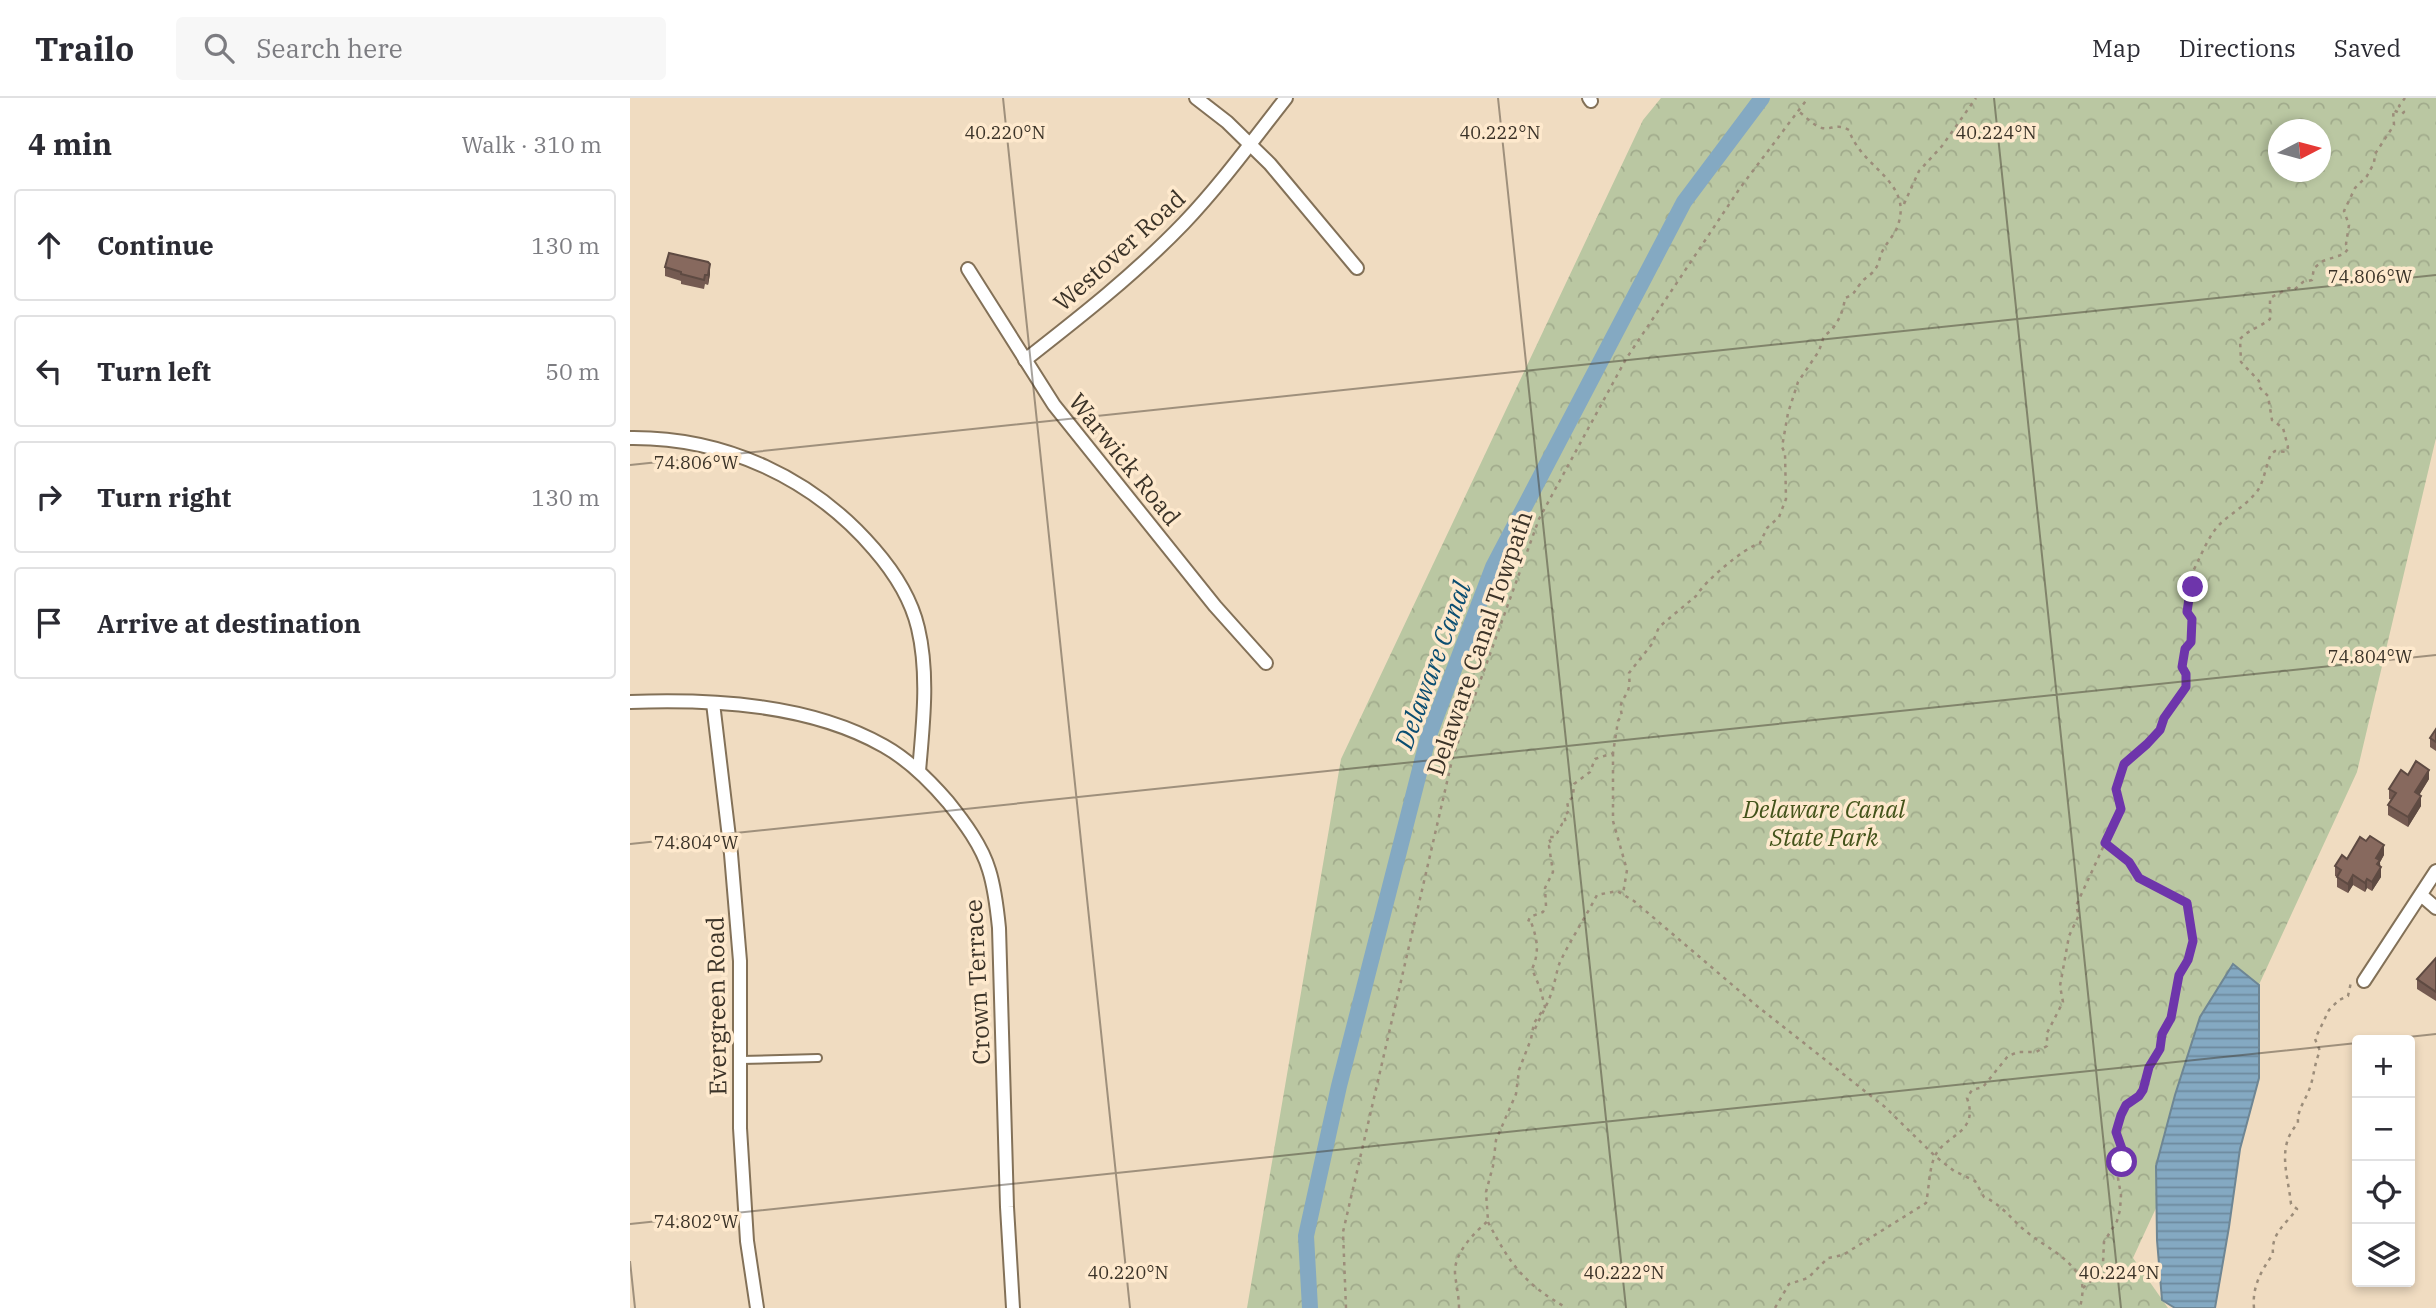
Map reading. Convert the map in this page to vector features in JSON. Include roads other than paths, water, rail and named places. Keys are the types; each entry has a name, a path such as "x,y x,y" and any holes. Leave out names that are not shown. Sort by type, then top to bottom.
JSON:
{"street":[{"path":"1196,98 1227,122 1270,164 1357,268"},
{"name":"Westover Road","path":"1025,360 1147,260 1193,213 1286,98"},
{"name":"Warwick Road","path":"968,269 1054,405 1215,606 1266,663"},
{"path":"630,438 703,445 765,465 821,498 851,524 885,561 898,579 910,604 923,653 919,771"},
{"name":"Crown Terrace","path":"630,702 713,703 771,710 836,725 886,747 919,771 947,801 970,833 988,868 999,928 1006,1182 1013,1308"},
{"name":"Evergreen Road","path":"713,703 740,961 739,1092 742,1166 747,1241 757,1308"},
{"path":"2364,981 2436,871"},
{"path":"2421,895 2436,908"}],"lane":[{"path":"741,1059 818,1058"}],"water":[{"path":"2233,964 2259,985 2259,1078 2240,1149 2215,1308 2175,1308 2162,1300 2157,1240 2156,1166 2200,1017"}],"waterway":[{"name":"Delaware Canal","path":"1310,1308 1306,1236 1339,1086 1428,738 1493,567 1684,202 1762,98"}],"park label":[{"name":"Delaware Canal State Park","path":"1824,823"}]}
